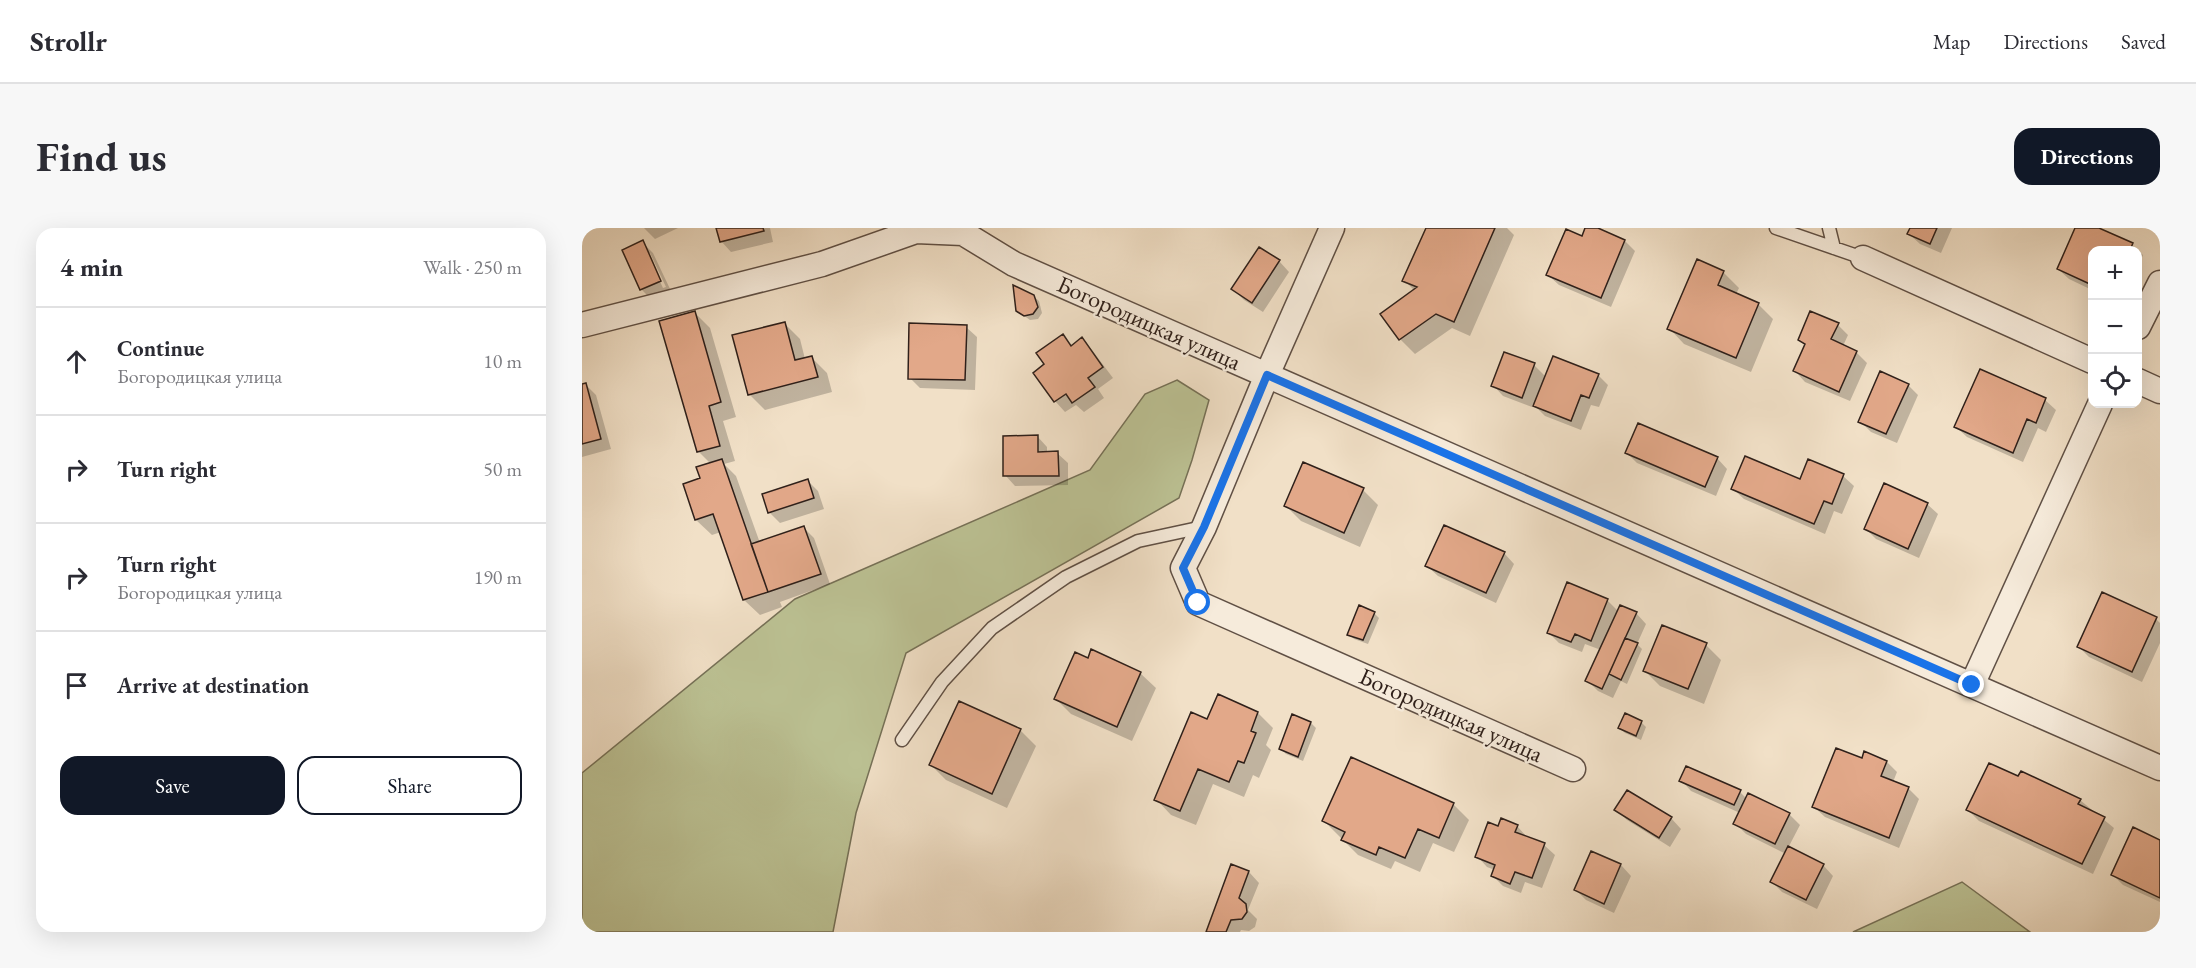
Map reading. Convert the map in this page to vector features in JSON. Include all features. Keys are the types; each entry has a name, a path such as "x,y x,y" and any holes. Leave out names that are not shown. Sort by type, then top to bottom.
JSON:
{"street":[{"path":"1204,527 1267,375 1332,228"},
{"name":"Богородицкая улица","path":"582,325 822,264 878,237 916,230 963,233 1014,264 2160,768"},
{"path":"1863,258 2088,359"},
{"path":"2142,319 2160,283"},
{"path":"2142,383 2160,391"},
{"path":"1972,685 2098,408"},
{"name":"Богородицкая улица","path":"1204,527 1183,568 1198,603 1573,769"}],"lane":[{"path":"1776,228 1863,258"},
{"path":"1829,228 1834,248"},
{"path":"902,741 942,682 992,628 1066,577 1138,541 1204,527"}],"green space":[{"path":"1177,380 1209,400 1179,498 906,653 856,813 833,932 582,932 582,773 795,599 1090,470 1145,394"},
{"path":"1962,882 2030,932 1853,932"}],"building":[{"path":"716,228 763,228 764,231 720,242"},
{"path":"1426,228 1495,228 1454,322 1436,314 1399,340 1380,314 1417,287 1402,281"},
{"path":"1585,228 1598,228 1625,240 1601,298 1546,275 1566,229 1582,236"},
{"path":"1910,228 1937,228 1930,244 1907,234"},
{"path":"2075,228 2099,228 2133,243 2132,246 2088,246 2088,283 2057,269"},
{"path":"643,240 661,281 640,290 622,250"},
{"path":"1259,247 1280,260 1252,303 1231,289"},
{"path":"1697,259 1724,271 1718,285 1759,303 1736,358 1667,329"},
{"path":"1013,285 1034,295 1038,307 1033,314 1024,316 1016,311"},
{"path":"695,311 721,402 709,406 720,446 697,452 659,321"},
{"path":"1810,311 1839,323 1831,339 1857,351 1839,392 1793,371 1805,344 1798,340"},
{"path":"785,322 795,360 812,356 818,377 748,395 732,335"},
{"path":"909,323 967,325 965,380 908,379"},
{"path":"1063,334 1071,346 1082,337 1103,367 1088,378 1095,387 1072,403 1066,394 1054,402 1033,373 1044,364 1036,353"},
{"path":"1504,352 1535,363 1522,398 1491,386"},
{"path":"1553,356 1599,374 1589,398 1581,395 1571,421 1533,406"},
{"path":"1980,369 2046,398 2036,423 2027,419 2013,453 1954,427"},
{"path":"1880,371 1909,384 1886,434 1858,422"},
{"path":"586,383 601,439 582,444 582,384"},
{"path":"1638,423 1718,457 1705,487 1625,453"},
{"path":"1038,435 1038,452 1058,451 1059,476 1003,476 1003,436"},
{"path":"1745,456 1800,479 1808,459 1844,474 1832,504 1824,501 1814,524 1731,489"},
{"path":"722,459 768,592 743,600 713,514 695,520 683,484 700,478 696,467"},
{"path":"1303,462 1364,488 1344,533 1284,506"},
{"path":"808,479 814,498 768,513 762,494"},
{"path":"1884,483 1928,503 1908,549 1864,529"},
{"path":"1444,525 1505,552 1486,593 1425,566"},
{"path":"804,526 821,574 768,592 751,544"},
{"path":"1567,582 1608,599 1591,641 1575,634 1571,642 1547,633"},
{"path":"2102,592 2157,617 2132,672 2077,647"},
{"path":"1359,605 1375,612 1363,640 1347,635"},
{"path":"1620,605 1637,612 1602,689 1585,681"},
{"path":"1662,625 1707,643 1688,689 1643,671"},
{"path":"1625,638 1638,643 1621,680 1609,674"},
{"path":"1091,649 1141,672 1117,727 1054,699 1075,652 1088,658"},
{"path":"1218,694 1258,712 1251,731 1256,733 1244,763 1238,761 1229,782 1198,769 1180,811 1154,800 1191,712 1207,719"},
{"path":"959,701 1021,729 992,794 929,765"},
{"path":"1625,713 1642,721 1636,736 1618,728"},
{"path":"1292,714 1311,722 1298,757 1279,749"},
{"path":"1836,748 1862,758 1864,751 1887,761 1881,776 1909,787 1889,838 1812,807"},
{"path":"1351,757 1454,803 1439,838 1418,829 1405,858 1379,847 1376,855 1341,840 1345,832 1322,821"},
{"path":"1989,763 2018,776 2021,771 2081,799 2078,804 2105,817 2082,864 1966,810"},
{"path":"1686,766 1741,790 1734,805 1679,781"},
{"path":"1627,790 1672,817 1659,838 1614,810"},
{"path":"1748,793 1790,813 1775,844 1733,824"},
{"path":"1501,818 1518,825 1515,832 1545,843 1532,878 1515,872 1510,884 1491,876 1495,865 1475,857 1488,822 1498,826"},
{"path":"2133,827 2160,840 2160,898 2111,875"},
{"path":"1788,846 1824,864 1806,900 1770,882"},
{"path":"1591,851 1621,864 1604,904 1574,890"},
{"path":"1231,864 1249,871 1239,898 1246,904 1247,912 1242,919 1231,920 1226,932 1206,932"}],"route":[{"path":"1198,603 1183,568 1204,527 1267,375 1972,685"}]}
